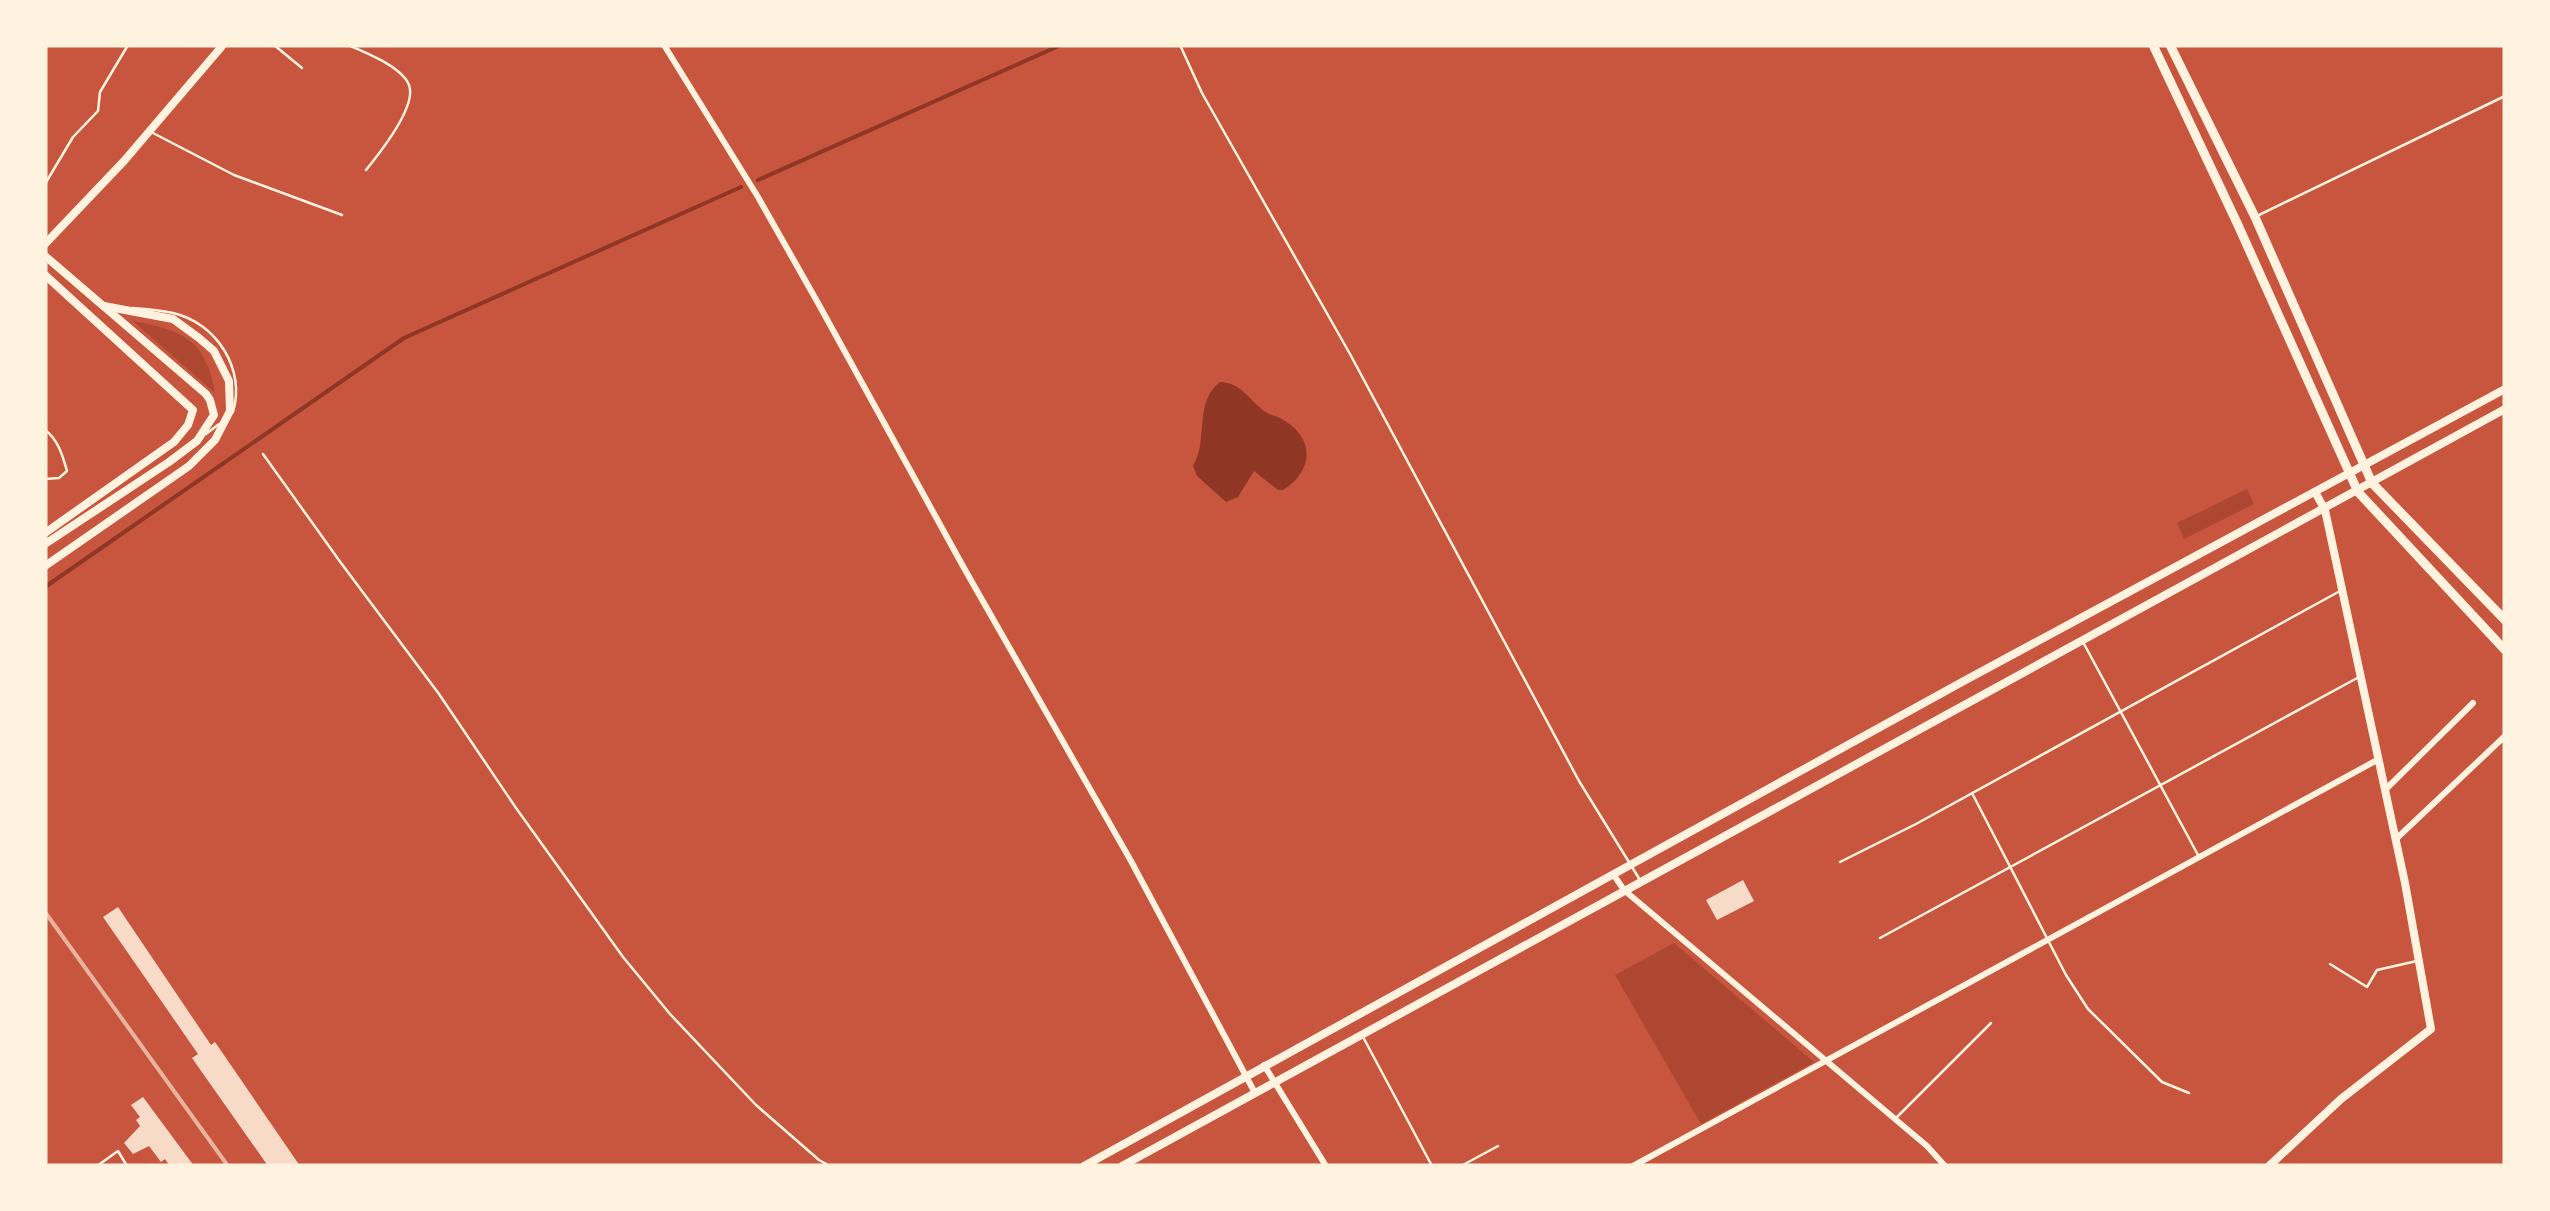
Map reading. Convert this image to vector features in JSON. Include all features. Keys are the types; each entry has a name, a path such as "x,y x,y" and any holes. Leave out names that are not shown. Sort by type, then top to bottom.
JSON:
{"main road":[{"path":"45,244 150,131 222,45"},
{"path":"2154,45 2358,492 2505,650"},
{"path":"2170,45 2255,217 2372,484 2505,620"},
{"path":"45,256 206,394 214,415 197,441 170,462 45,544"},
{"path":"45,275 193,410 188,425 174,442 45,533"},
{"path":"45,566 190,466 215,440 230,411 229,382 214,351 173,319 101,305"},
{"path":"1084,1166 1962,682 2505,389"},
{"path":"1122,1166 2505,409"},
{"path":"2268,1166 2341,1099 2431,1029 2396,839 2326,510 2315,492"}],"street":[{"path":"664,45 818,304 1131,861 1255,1093"},
{"path":"2385,790 2474,703"},
{"path":"2396,839 2505,736"},
{"path":"1633,1166 2378,759"},
{"path":"1612,874 1624,890 1927,1146 1945,1166"},
{"path":"1264,1066 1326,1166"}],"lane":[{"path":"45,184 73,137 98,110 100,92 128,45"},
{"path":"274,45 302,68"},
{"path":"348,45 394,68 409,84 410,99 394,131 366,170"},
{"path":"1180,45 1202,93 1350,354 1579,781 1641,881"},
{"path":"2255,217 2505,96"},
{"path":"150,131 234,175 342,215"},
{"path":"116,308 175,313 192,320 214,336 233,365 238,385 234,412 197,441"},
{"path":"45,430 61,451 68,472 59,478 45,479"},
{"path":"263,454 623,957 670,1014 756,1105 818,1160 830,1166"},
{"path":"1840,862 2341,590"},
{"path":"2082,641 2198,857"},
{"path":"1880,938 2360,676"},
{"path":"1972,793 2088,1010 2162,1082 2189,1093"},
{"path":"2330,964 2366,987 2377,970 2419,961"},
{"path":"1895,1119 1991,1023"},
{"path":"1361,1034 1432,1166"},
{"path":"1461,1166 1498,1146"},
{"path":"97,1166 118,1151 128,1166"}],"shaded area":[{"path":"133,321 166,329 189,340 205,360 215,393"},
{"path":"1220,382 1239,388 1302,437 1306,446 1305,465 1283,490 1254,471 1238,497 1226,502 1197,476 1193,466 1204,411"},
{"path":"2247,489 2254,504 2184,539 2177,523"},
{"path":"1674,943 1814,1062 1701,1124 1615,975"}],"building":[{"path":"1743,880 1754,901 1717,920 1706,900"},
{"path":"118,907 211,1045 215,1042 300,1166 268,1166 192,1058 198,1054 103,917"},
{"path":"143,1097 194,1166 170,1166 165,1159 161,1162 149,1146 133,1154 124,1143 140,1126 136,1120 140,1117 131,1105"}],"waterway":[{"path":"758,180 1061,45"},
{"path":"45,587 404,338 741,187"}],"railway":[{"path":"45,912 228,1166"}]}
